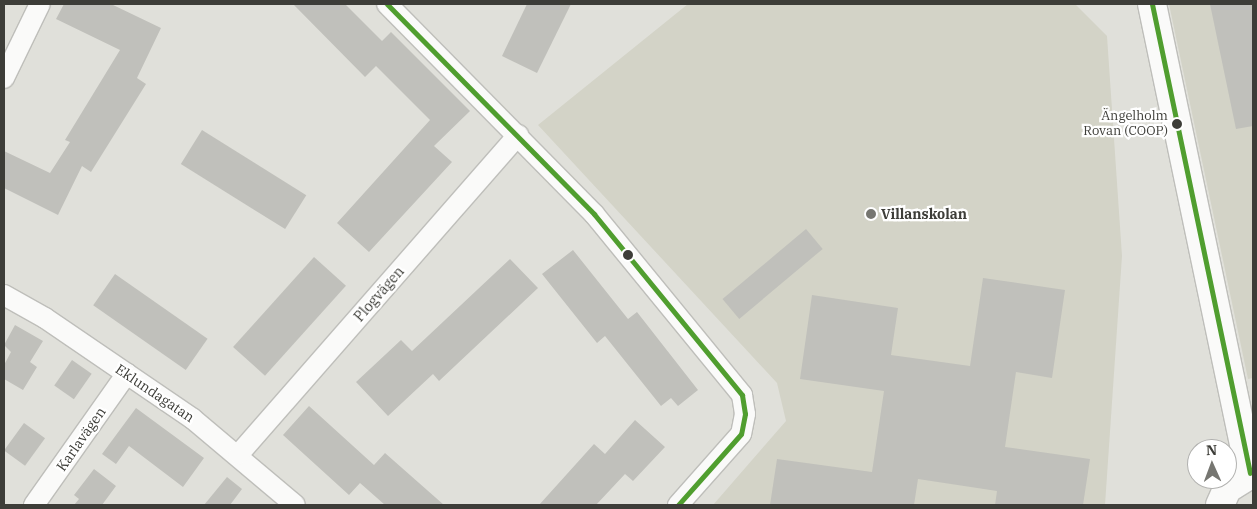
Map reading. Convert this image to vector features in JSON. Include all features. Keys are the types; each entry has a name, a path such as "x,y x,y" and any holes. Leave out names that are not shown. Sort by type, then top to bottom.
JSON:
{"main road":[{"path":"1152,4 1251,473 1227,489 1220,505"}],"street":[{"path":"4,78 40,4"},
{"path":"387,4 594,214 742,395 745,414 741,434 678,505"},
{"name":"Plogvägen","path":"239,454 518,135"},
{"name":"Eklundagatan","path":"4,295 127,373 239,454 295,505"},
{"name":"Karlavägen","path":"34,505 127,373"}],"shaded area":[{"name":"Villanskolan","path":"688,4 1075,4 1107,36 1122,256 1105,505 713,505 786,421 777,383 538,125"},
{"path":"1169,4 1253,4 1253,378 1248,379"}],"building":[{"path":"64,4 111,4 161,28 137,78 146,84 91,172 82,166 58,215 4,188 4,151 50,173 70,142 65,140 120,50 56,19"},
{"path":"293,4 345,4 382,41 391,32 470,111 434,146 452,162 369,252 337,223 430,120 376,66 365,77"},
{"path":"527,4 571,4 537,73 502,56"},
{"path":"1210,4 1253,4 1253,126 1236,129"},
{"path":"202,130 306,195 285,229 181,164"},
{"path":"806,229 823,249 739,319 723,299"},
{"path":"573,250 628,319 637,312 698,390 678,406 671,398 661,406 605,336 597,343 542,274"},
{"path":"314,257 346,286 265,376 233,347"},
{"path":"510,259 538,288 439,381 433,374 388,416 356,382 401,340 412,351"},
{"path":"115,274 208,339 186,370 93,305"},
{"path":"983,278 1065,290 1052,378 1016,372 1005,447 1090,459 1083,505 995,505 997,491 918,479 914,505 770,505 777,459 872,472 884,391 800,379 812,295 898,308 891,355 970,366"},
{"path":"15,325 43,341 30,362 37,367 23,390 4,379 4,365 11,352 4,345"},
{"path":"72,360 92,374 74,399 54,385"},
{"path":"309,406 374,465 385,453 444,505 385,505 360,483 349,495 283,435"},
{"path":"136,408 204,458 183,487 129,446 116,464 102,454"},
{"path":"635,420 665,447 633,481 625,474 596,505 539,505 594,444 605,454"},
{"path":"24,423 45,438 25,466 4,451"},
{"path":"94,469 116,486 102,505 74,505 79,499 74,495"},
{"path":"227,477 242,489 230,505 204,505"}],"transit line":[{"path":"387,4 594,214 742,395 745,414 741,434 678,505"},
{"path":"1152,4 1250,473"}],"place":[{"name":"Ängelholm Rovan (COOP)","path":"1177,124"},
{"name":"Villanskolan","path":"871,214"}]}
